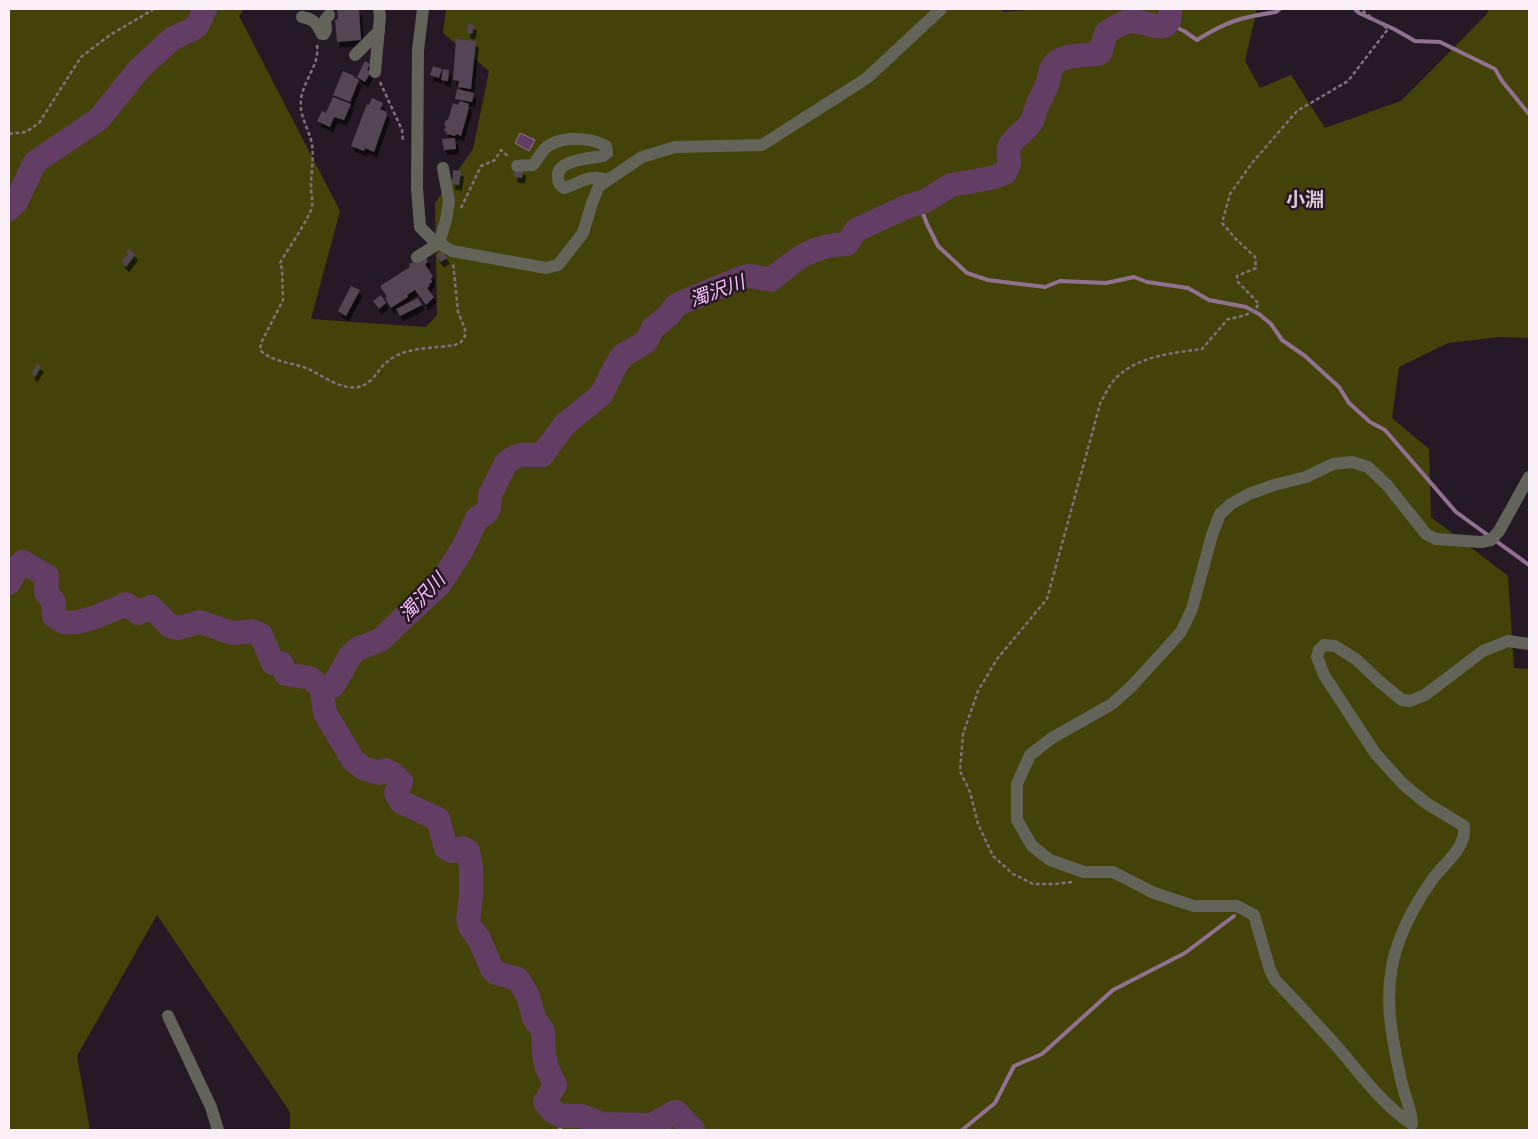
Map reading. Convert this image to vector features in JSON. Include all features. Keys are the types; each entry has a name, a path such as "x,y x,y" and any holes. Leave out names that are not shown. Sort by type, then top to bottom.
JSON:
{"street":[{"path":"375,72 380,9"},
{"path":"423,9 418,50 417,188 420,227 433,240 452,251 546,268 558,265 583,234 599,186 642,157 675,147 762,145 867,78 941,9"},
{"path":"302,17 312,19 322,34 324,34 326,30 325,20 329,15"},
{"path":"355,55 379,31"},
{"path":"517,166 533,165 546,147 553,144 566,140 581,139 606,146 607,153 603,156 569,162 558,173 560,186 564,188 580,180 593,178 607,180"},
{"path":"417,256 439,243 449,201 443,168"},
{"path":"1529,477 1499,531 1491,540 1481,542 1436,539 1426,534 1387,485 1368,467 1352,462 1334,464 1306,477 1249,494 1232,504 1220,514 1212,535 1192,609 1181,632 1112,704 1052,738 1030,755 1017,784 1017,820 1032,846 1050,860 1084,872 1112,872 1154,893 1194,906 1238,906 1254,915 1270,970 1275,980 1388,1105 1412,1124 1398,1065 1389,1010 1391,971 1400,941 1416,906 1432,879 1454,854 1465,833 1464,826 1426,803 1403,784 1376,753 1324,675 1317,657 1319,650 1324,645 1334,646 1357,660 1402,700 1410,701 1425,695 1482,651 1508,642 1529,644"},
{"path":"168,1016 211,1107 218,1130"}],"path":[{"path":"9,134 26,132 39,123 81,57 110,35 154,9"},
{"path":"1084,872 1075,882 1033,884 1013,874 993,856 978,824 970,792 960,771 963,734 978,691 998,659 1048,599 1100,404 1114,380 1139,362 1167,354 1202,349 1228,319 1244,316 1259,304 1238,282 1237,276 1256,268 1255,257 1222,223 1230,194 1252,163 1297,112 1348,81 1388,29 1364,12 1363,9"},
{"path":"316,40 318,52 316,61 301,96 304,125 311,142 314,161 311,186 312,208 280,263 282,269 283,300 261,343 260,350 267,357 305,368 338,384 354,388 368,383 378,369 396,355 455,345 461,342 465,336 465,329 458,312 452,251"},
{"path":"375,72 402,130 404,149"},
{"path":"444,226 449,223 462,207 481,166 495,160 501,150 517,166"}],"shaded area":[{"path":"9,9 244,9 239,16 340,211 311,319 426,327 437,315 435,203 473,149 489,71 443,33 446,9 1000,9 1004,12 1040,9 1257,9 1245,61 1260,88 1291,75 1325,128 1401,101 1487,14 1489,9 1529,9 1529,338 1499,337 1448,343 1399,367 1392,418 1429,449 1431,517 1508,576 1514,668 1529,669 1529,1130 290,1130 290,1112 157,915 77,1056 90,1130 9,1130"},
{"path":"520,133 535,140 529,151 515,143"}],"building":[{"path":"337,9 359,9 361,40 337,42 335,20 338,19"},
{"path":"468,24 474,25 472,34 467,33"},
{"path":"456,39 476,41 471,89 458,87 459,81 453,80"},
{"path":"365,61 370,64 367,70 371,72 365,82 357,77"},
{"path":"433,66 442,69 439,78 430,75"},
{"path":"443,69 449,70 448,81 441,80"},
{"path":"343,71 359,80 350,102 333,95"},
{"path":"457,89 474,93 472,102 455,99"},
{"path":"333,97 351,104 344,120 334,117 330,127 317,121 322,111 326,113"},
{"path":"372,98 383,103 380,109 387,112 374,152 365,148 364,151 351,146 367,104 369,105"},
{"path":"460,101 469,104 461,136 446,134 447,132 444,131 446,126 444,125 446,120 448,120 453,103 458,105"},
{"path":"455,138 456,149 444,150 442,139"},
{"path":"515,169 523,170 522,178 514,177"},
{"path":"453,170 461,171 459,185 452,184"},
{"path":"130,249 135,255 126,267 121,261 128,255 126,251"},
{"path":"442,251 447,258 441,262 436,256"},
{"path":"426,257 428,262 425,264 433,277 431,278 432,282 428,285 430,286 427,288 434,297 426,305 415,290 391,308 380,286 410,267 409,264"},
{"path":"351,286 360,290 346,316 338,311"},
{"path":"381,295 386,303 379,309 373,301"},
{"path":"418,298 422,305 400,316 396,309"},
{"path":"37,364 41,366 35,376 31,374"}],"waterway":[{"path":"9,209 16,202 35,162 99,119 139,69 173,38 197,26 205,9"},
{"name":"濁沢川","path":"9,583 18,566 23,562 47,576 46,593 54,602 54,616 64,622 71,623 87,620 126,604 138,613 151,607 170,626 178,628 200,622 232,633 252,631 261,635 273,663 281,663 286,674 310,678 321,687 333,686 350,656 357,649 380,640 439,585 463,548 477,518 489,509 490,495 506,463 519,455 542,455 565,424 601,395 623,355 646,342 653,328 669,315 676,305 743,277 751,276 771,280 805,254 824,247 847,244 856,230 906,207 925,201 951,185 991,178 1005,173 1009,165 1009,147 1032,121 1047,85 1051,69 1055,63 1068,57 1100,53 1106,33 1125,23 1137,21 1157,26 1167,24 1170,18 1170,9"},
{"path":"1166,23 1184,31 1197,40 1217,28 1235,21 1276,12 1280,9"},
{"path":"1355,9 1359,13 1415,41 1440,42 1495,69 1502,81 1529,114"},
{"path":"919,203 938,246 967,273 988,280 1045,287 1060,281 1106,283 1134,277 1147,282 1188,288 1209,300 1246,307 1259,314 1271,324 1282,340 1305,356 1339,387 1349,403 1370,422 1385,430 1456,512 1529,565"},
{"name":"濁沢川","path":"321,687 325,713 353,760 363,768 379,773 385,770 393,774 401,782 396,793 401,802 438,819 446,848 451,851 463,848 468,851 471,868 471,896 468,920 470,927 479,939 492,969 496,973 518,979 528,996 534,1018 543,1031 544,1055 547,1068 555,1085 545,1102 552,1111 562,1116 582,1116 602,1124 652,1125 676,1112 693,1130"},
{"path":"962,1130 995,1103 1014,1066 1042,1054 1113,990 1185,953 1234,916"},
{"path":"560,1130 562,1116"}],"district":[{"name":"小淵","path":"1305,199"}]}
